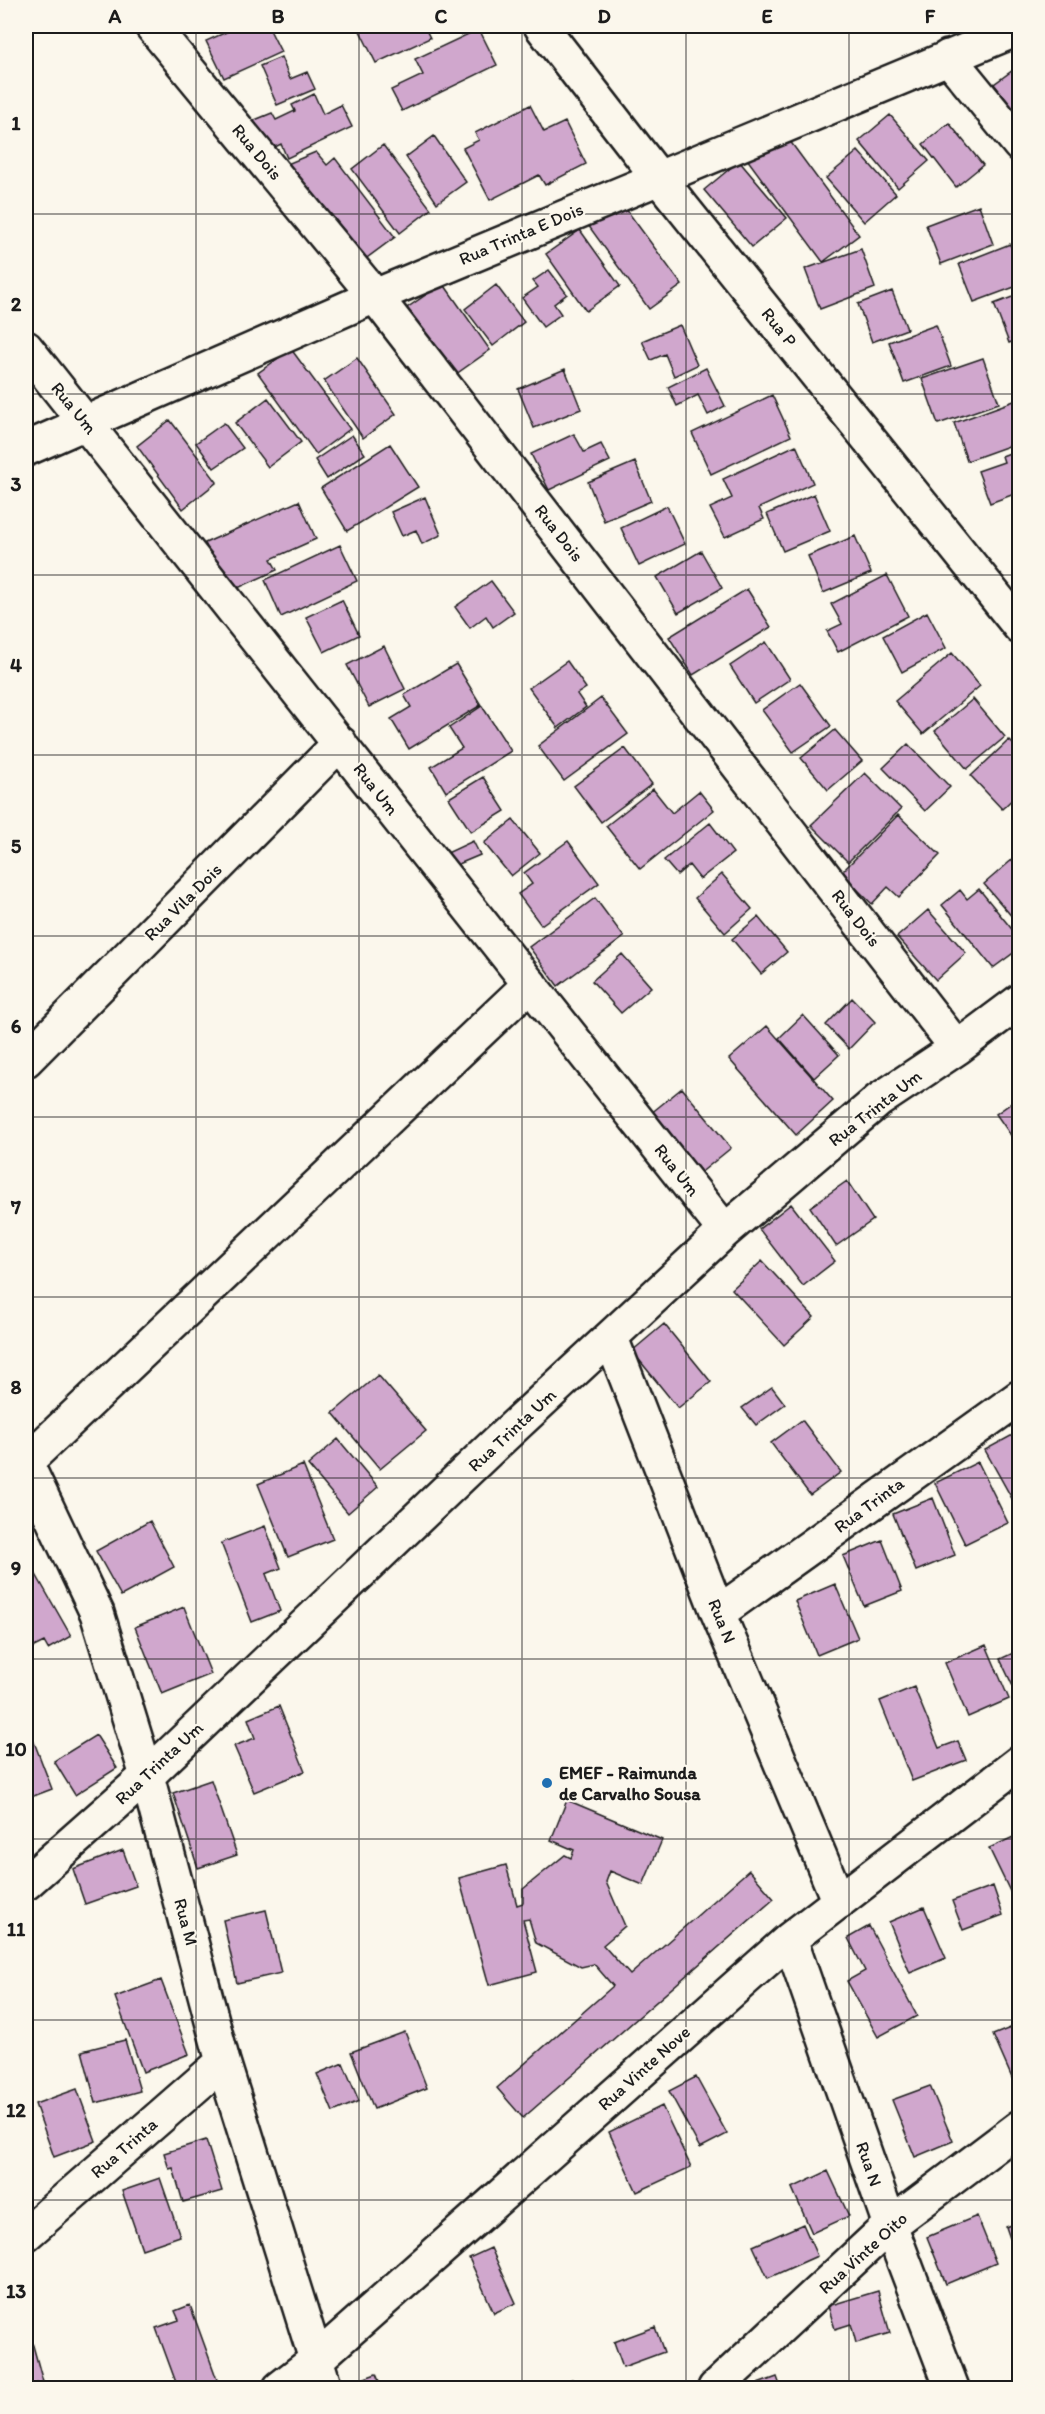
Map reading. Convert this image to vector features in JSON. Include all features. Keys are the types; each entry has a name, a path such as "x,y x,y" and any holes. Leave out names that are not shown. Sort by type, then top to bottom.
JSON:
{"street":[{"name":"Rua Dois","path":"152,26 375,296 957,1048"},
{"name":"Rua P","path":"541,26 658,177 1020,627"},
{"name":"Rua Trinta E Dois","path":"26,449 375,296 1020,28"},
{"path":"948,57 1020,146"},
{"name":"Rua Um","path":"26,348 87,422 725,1231"},
{"name":"Rua Vila Dois","path":"26,1060 339,743"},
{"path":"26,1463 530,984"},
{"name":"Rua Trinta Um","path":"26,1883 147,1776 484,1455 725,1231 879,1100 957,1048 1020,1001"},
{"name":"Rua N","path":"612,1338 718,1613 839,1902"},
{"name":"Rua Trinta","path":"718,1613 1020,1397"},
{"name":"Rua M","path":"26,1463 97,1613 147,1776 224,2062 320,2374"},
{"name":"Rua Vinte Nove","path":"280,2388 320,2374 790,1939 1020,1762"},
{"name":"Rua N","path":"790,1939 890,2225 952,2388"},
{"name":"Rua Trinta","path":"26,2234 224,2062"},
{"name":"Rua Vinte Oito","path":"715,2388 890,2225 1020,2127"}],"building":[{"path":"240,26 268,26 281,52 224,78 206,41"},
{"path":"368,26 424,26 430,38 376,63 359,29"},
{"path":"479,29 497,65 402,111 391,90 423,75 415,59"},
{"path":"281,57 290,79 307,72 315,89 277,105 260,66"},
{"path":"1020,65 1020,118 994,84"},
{"path":"314,94 323,114 341,105 352,127 287,158 281,144 265,152 250,122 272,113 276,120 295,111 292,105"},
{"path":"530,105 544,132 565,122 586,164 545,185 539,175 490,200 463,148 479,140 475,133"},
{"path":"890,115 929,161 898,188 859,141"},
{"path":"949,123 983,165 956,187 923,144"},
{"path":"784,133 859,235 823,262 747,159"},
{"path":"434,136 466,182 437,203 406,157"},
{"path":"383,145 431,209 400,233 352,169"},
{"path":"858,151 896,194 864,222 826,178"},
{"path":"316,152 327,165 335,158 395,237 356,266 280,167"},
{"path":"739,161 787,218 752,247 704,190"},
{"path":"620,201 682,285 649,309 588,225"},
{"path":"979,205 993,244 941,264 926,225"},
{"path":"580,230 620,286 586,311 546,254"},
{"path":"1010,244 1020,268 1020,285 974,302 959,264"},
{"path":"861,249 875,288 820,309 805,269"},
{"path":"549,270 567,294 554,304 561,314 543,327 522,298 538,287 533,281"},
{"path":"443,283 490,350 449,379 401,312"},
{"path":"496,285 524,322 493,346 465,309"},
{"path":"892,291 907,329 872,342 858,304"},
{"path":"1020,294 1020,339 1009,343 994,304"},
{"path":"680,325 697,365 674,376 665,354 651,360 642,341"},
{"path":"936,325 951,366 904,383 889,342"},
{"path":"291,349 350,429 316,454 258,373"},
{"path":"357,358 396,414 363,438 324,381"},
{"path":"983,358 999,403 938,424 922,379"},
{"path":"706,368 725,406 708,415 698,395 677,406 668,387"},
{"path":"565,369 581,409 534,428 518,389"},
{"path":"772,395 791,436 711,474 692,433"},
{"path":"268,398 301,442 268,467 235,423"},
{"path":"1014,401 1020,417 1020,442 967,461 954,423"},
{"path":"170,420 217,482 183,509 137,446"},
{"path":"224,423 243,448 214,468 196,443"},
{"path":"574,434 584,452 601,444 610,461 549,490 531,454"},
{"path":"352,435 365,454 327,479 315,460"},
{"path":"390,444 418,487 347,531 321,488"},
{"path":"796,445 813,483 759,508 764,519 725,537 710,508 732,498 723,479"},
{"path":"1020,449 1020,492 990,503 978,471 1004,462 1002,456"},
{"path":"635,462 651,501 604,521 588,482"},
{"path":"814,494 830,531 783,551 767,514"},
{"path":"425,497 441,535 422,544 416,530 402,536 391,512"},
{"path":"299,501 316,539 271,559 277,570 227,593 205,543"},
{"path":"667,506 685,544 639,566 621,528"},
{"path":"855,536 871,573 823,593 808,556"},
{"path":"340,545 357,581 281,617 265,580"},
{"path":"701,551 722,588 678,613 657,577"},
{"path":"887,575 908,616 838,652 827,631 842,624 831,604"},
{"path":"491,581 514,612 493,627 486,616 470,628 455,607"},
{"path":"747,589 771,627 693,675 669,637"},
{"path":"342,600 359,635 324,652 306,617"},
{"path":"927,612 946,648 902,672 883,636"},
{"path":"766,642 790,679 754,703 730,666"},
{"path":"384,646 405,689 369,707 347,665"},
{"path":"952,653 980,686 923,734 895,701"},
{"path":"567,661 586,688 577,694 586,707 558,728 529,688"},
{"path":"456,664 481,705 409,749 391,719 411,707 404,695"},
{"path":"800,683 831,726 793,752 762,710"},
{"path":"601,698 628,734 564,781 538,746"},
{"path":"973,699 1005,737 967,769 935,731"},
{"path":"482,706 511,751 446,792 431,767 462,748 449,728"},
{"path":"835,730 862,761 828,790 801,758"},
{"path":"1009,740 1020,751 1020,792 1002,809 971,776"},
{"path":"908,744 950,787 925,811 883,768"},
{"path":"625,748 652,784 601,822 574,786"},
{"path":"865,773 901,809 848,862 811,825"},
{"path":"483,777 505,811 471,832 449,798"},
{"path":"653,789 672,813 699,791 714,810 640,869 606,826"},
{"path":"898,815 940,855 899,897 888,887 872,904 841,873"},
{"path":"513,820 540,853 511,876 484,843"},
{"path":"710,823 733,853 700,879 689,865 677,875 664,860"},
{"path":"473,841 480,855 454,866 445,854"},
{"path":"568,841 599,883 541,925 518,894 532,884 524,873"},
{"path":"1014,858 1020,865 1020,926 984,884"},
{"path":"722,874 752,909 725,933 695,898"},
{"path":"979,889 1020,939 1020,948 993,968 942,905 960,890 967,899"},
{"path":"595,898 624,937 558,986 529,947"},
{"path":"928,910 966,953 936,980 897,937"},
{"path":"758,917 787,952 761,974 732,939"},
{"path":"622,954 651,987 621,1013 592,981"},
{"path":"852,998 875,1022 849,1049 826,1025"},
{"path":"803,1015 839,1055 814,1078 779,1038"},
{"path":"767,1026 833,1101 796,1135 729,1059"},
{"path":"682,1088 731,1148 699,1174 650,1114"},
{"path":"1020,1097 1020,1147 1019,1147 996,1114"},
{"path":"847,1181 873,1220 836,1246 810,1207"},
{"path":"791,1204 835,1261 803,1286 759,1229"},
{"path":"762,1261 814,1317 784,1345 732,1289"},
{"path":"664,1324 711,1382 678,1408 632,1351"},
{"path":"378,1375 426,1431 380,1469 333,1413"},
{"path":"772,1387 785,1404 756,1425 742,1408"},
{"path":"802,1420 841,1472 810,1495 771,1443"},
{"path":"1020,1431 1020,1502 1015,1504 985,1450"},
{"path":"338,1439 378,1487 348,1513 308,1465"},
{"path":"978,1462 1008,1523 965,1544 935,1483"},
{"path":"303,1465 333,1539 288,1557 258,1484"},
{"path":"933,1498 955,1555 916,1571 893,1514"},
{"path":"150,1521 174,1567 121,1596 96,1551"},
{"path":"265,1526 281,1568 266,1574 280,1611 252,1622 221,1543"},
{"path":"882,1540 902,1591 864,1606 843,1556"},
{"path":"26,1557 71,1636 48,1649 44,1642 28,1650 26,1646"},
{"path":"835,1584 858,1638 817,1655 795,1601"},
{"path":"184,1607 211,1674 162,1694 135,1627"},
{"path":"986,1645 1009,1699 968,1717 945,1663"},
{"path":"1020,1650 1020,1701 1000,1659"},
{"path":"914,1687 939,1748 958,1741 966,1760 912,1781 880,1701"},
{"path":"279,1706 305,1771 254,1792 234,1746 255,1738 248,1719"},
{"path":"26,1721 52,1789 26,1799"},
{"path":"96,1735 117,1768 75,1795 54,1761"},
{"path":"211,1780 237,1855 198,1868 173,1793"},
{"path":"567,1800 662,1840 643,1885 610,1871 606,1882 625,1926 603,1945 630,1975 749,1870 774,1899 523,2118 497,2088 613,1986 594,1964 581,1967 536,1943 529,1919 523,1920 537,1972 489,1985 459,1878 506,1865 517,1905 523,1903 523,1889 565,1855 571,1858 574,1850 551,1840"},
{"path":"1020,1834 1020,1912 989,1848"},
{"path":"123,1850 136,1886 85,1904 73,1869"},
{"path":"993,1886 1003,1915 963,1930 952,1901"},
{"path":"924,1907 946,1958 910,1973 889,1922"},
{"path":"266,1910 281,1973 237,1983 223,1920"},
{"path":"869,1926 917,2016 878,2037 847,1981 865,1971 848,1938"},
{"path":"161,1980 189,2054 143,2072 115,1997"},
{"path":"1020,2024 1020,2075 1012,2078 993,2035"},
{"path":"405,2032 427,2088 374,2109 351,2052"},
{"path":"125,2040 140,2091 96,2103 82,2051"},
{"path":"343,2063 359,2101 333,2112 317,2074"},
{"path":"696,2077 727,2134 700,2148 669,2091"},
{"path":"930,2086 953,2141 915,2157 892,2100"},
{"path":"77,2089 96,2141 54,2157 35,2104"},
{"path":"662,2106 691,2167 637,2192 609,2132"},
{"path":"206,2140 222,2191 183,2202 173,2168 169,2169 164,2153"},
{"path":"828,2171 849,2216 812,2233 792,2188"},
{"path":"160,2178 180,2236 142,2249 122,2191"},
{"path":"977,2216 996,2263 946,2284 927,2237"},
{"path":"1020,2222 1020,2264 1019,2264 1006,2227"},
{"path":"803,2224 817,2256 768,2278 753,2246"},
{"path":"491,2248 516,2303 494,2313 469,2258"},
{"path":"878,2291 890,2333 856,2343 851,2324 835,2329 828,2306"},
{"path":"190,2305 220,2388 178,2388 156,2328 179,2320 175,2311"},
{"path":"655,2327 664,2352 623,2367 614,2342"},
{"path":"29,2331 43,2382 26,2386 26,2332"},
{"path":"376,2374 382,2388 337,2388"},
{"path":"777,2377 781,2388 749,2387"},
{"path":"572,2379 576,2388 550,2388"}],"place":[{"name":"EMEF - Raimunda de Carvalho Sousa","path":"547,1783"}]}
